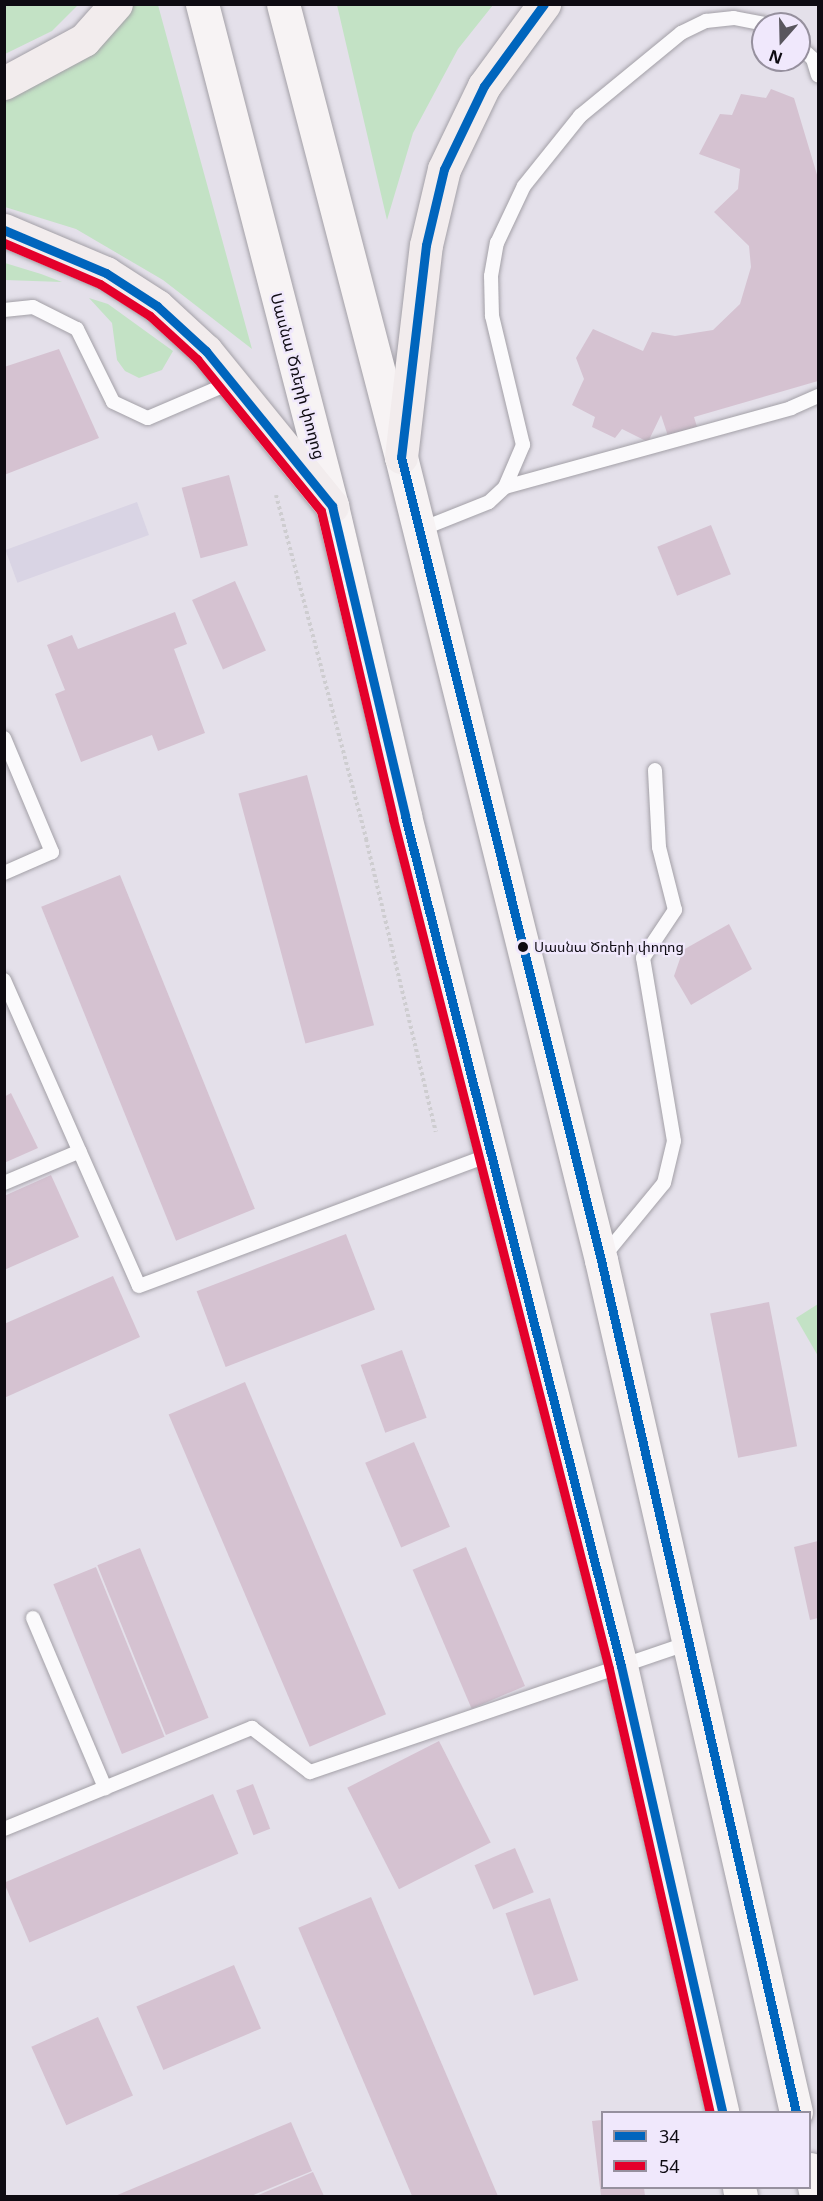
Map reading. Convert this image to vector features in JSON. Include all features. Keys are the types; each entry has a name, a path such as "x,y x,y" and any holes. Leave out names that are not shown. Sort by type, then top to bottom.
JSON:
{"main road":[{"path":"4,83 84,40 116,4"},
{"name":"Սասնա Ծռերի փողոց","path":"202,4 332,506 405,816 621,1666 722,2111"},
{"path":"283,4 401,457 601,1260 687,1644 796,2111"},
{"path":"401,457 426,245 444,170 484,86 520,32 544,4"},
{"path":"4,230 106,273 157,306 206,351 332,506"},
{"path":"811,2174 816,2196"}],"lane":[{"path":"419,530 489,502 505,487 523,445 492,316 491,276 497,243 524,186 580,116 681,33 706,21 734,18 751,21"},
{"path":"811,57 819,75"},
{"path":"4,310 33,307 77,328 113,402 148,418 232,382"},
{"path":"505,487 791,408 819,396"},
{"path":"4,738 52,852 4,873"},
{"path":"601,1260 664,1183 674,1141 643,958 675,910 659,847 655,770"},
{"path":"4,980 139,1286 492,1154"},
{"path":"4,1183 80,1151"},
{"path":"33,1618 105,1788"},
{"path":"4,1829 252,1728 310,1772 687,1644"}],"path":[{"path":"276,492 366,839 436,1132"}],"shaded area":[{"path":"137,502 149,535 17,583 5,550"}],"green space":[{"path":"5,4 78,5 52,31 5,54"},
{"path":"132,5 158,5 252,349 163,280 76,229 5,207 5,100 77,55"},
{"path":"337,5 493,5 458,49 413,133 387,220"},
{"path":"5,263 41,274 62,282 5,280"},
{"path":"89,298 108,304 173,351 162,370 139,378 125,371 117,360 112,323"},
{"path":"818,1304 818,1356 796,1318"}],"building":[{"path":"771,89 794,98 818,178 818,381 694,417 698,430 669,439 661,415 648,442 622,429 615,438 592,427 595,417 572,405 584,379 576,358 593,329 643,351 652,332 675,336 713,330 740,304 751,267 749,246 714,212 738,189 740,169 699,154 720,114 732,115 741,94 766,98"},
{"path":"59,349 99,438 4,475 4,367"},
{"path":"229,475 248,546 201,558 182,488"},
{"path":"711,525 731,574 677,596 657,547"},
{"path":"235,581 266,650 223,670 192,600"},
{"path":"175,612 187,644 174,649 205,733 158,751 152,735 81,762 55,694 65,690 47,645 72,635 78,649"},
{"path":"307,775 374,1025 305,1044 238,793"},
{"path":"120,875 255,1209 176,1241 41,907"},
{"path":"729,924 752,969 691,1005 674,976 683,950"},
{"path":"11,1093 38,1148 4,1163 4,1097"},
{"path":"51,1175 79,1237 4,1270 4,1196"},
{"path":"346,1234 375,1310 226,1367 197,1291"},
{"path":"113,1276 140,1337 4,1398 4,1324"},
{"path":"769,1302 797,1446 738,1458 710,1313"},
{"path":"402,1350 427,1418 385,1433 361,1365"},
{"path":"245,1382 386,1714 310,1747 169,1414"},
{"path":"414,1442 450,1527 401,1547 365,1463"},
{"path":"818,1541 818,1618 810,1620 794,1547"},
{"path":"466,1547 525,1686 472,1709 413,1570"},
{"path":"140,1548 209,1718 166,1735 97,1565"},
{"path":"96,1567 165,1737 122,1754 53,1584"},
{"path":"439,1741 491,1843 399,1889 347,1788"},
{"path":"253,1784 270,1829 253,1835 236,1790"},
{"path":"213,1794 238,1854 29,1943 4,1883"},
{"path":"515,1848 534,1892 493,1909 474,1865"},
{"path":"371,1897 498,2196 412,2196 298,1928"},
{"path":"550,1898 578,1980 534,1996 506,1913"},
{"path":"234,1965 261,2029 163,2070 136,2006"},
{"path":"98,2017 133,2096 66,2125 31,2047"},
{"path":"601,2120 601,2189 644,2189 645,2196 601,2196 592,2121"},
{"path":"291,2122 312,2171 251,2196 115,2196"},
{"path":"313,2172 324,2196 256,2196"}],"transit line":[{"name":"34","path":"544,4 484,86 444,169 426,245 401,457 601,1260 796,2111"},
{"name":"34","path":"4,230 106,273 157,306 206,351 332,506 405,816 621,1666 722,2111"},
{"name":"54","path":"4,243 100,284 150,316 197,359 321,511 393,819 609,1669 710,2111"}],"place":[{"name":"Սասնա Ծռերի փողոց","path":"523,947"}]}
